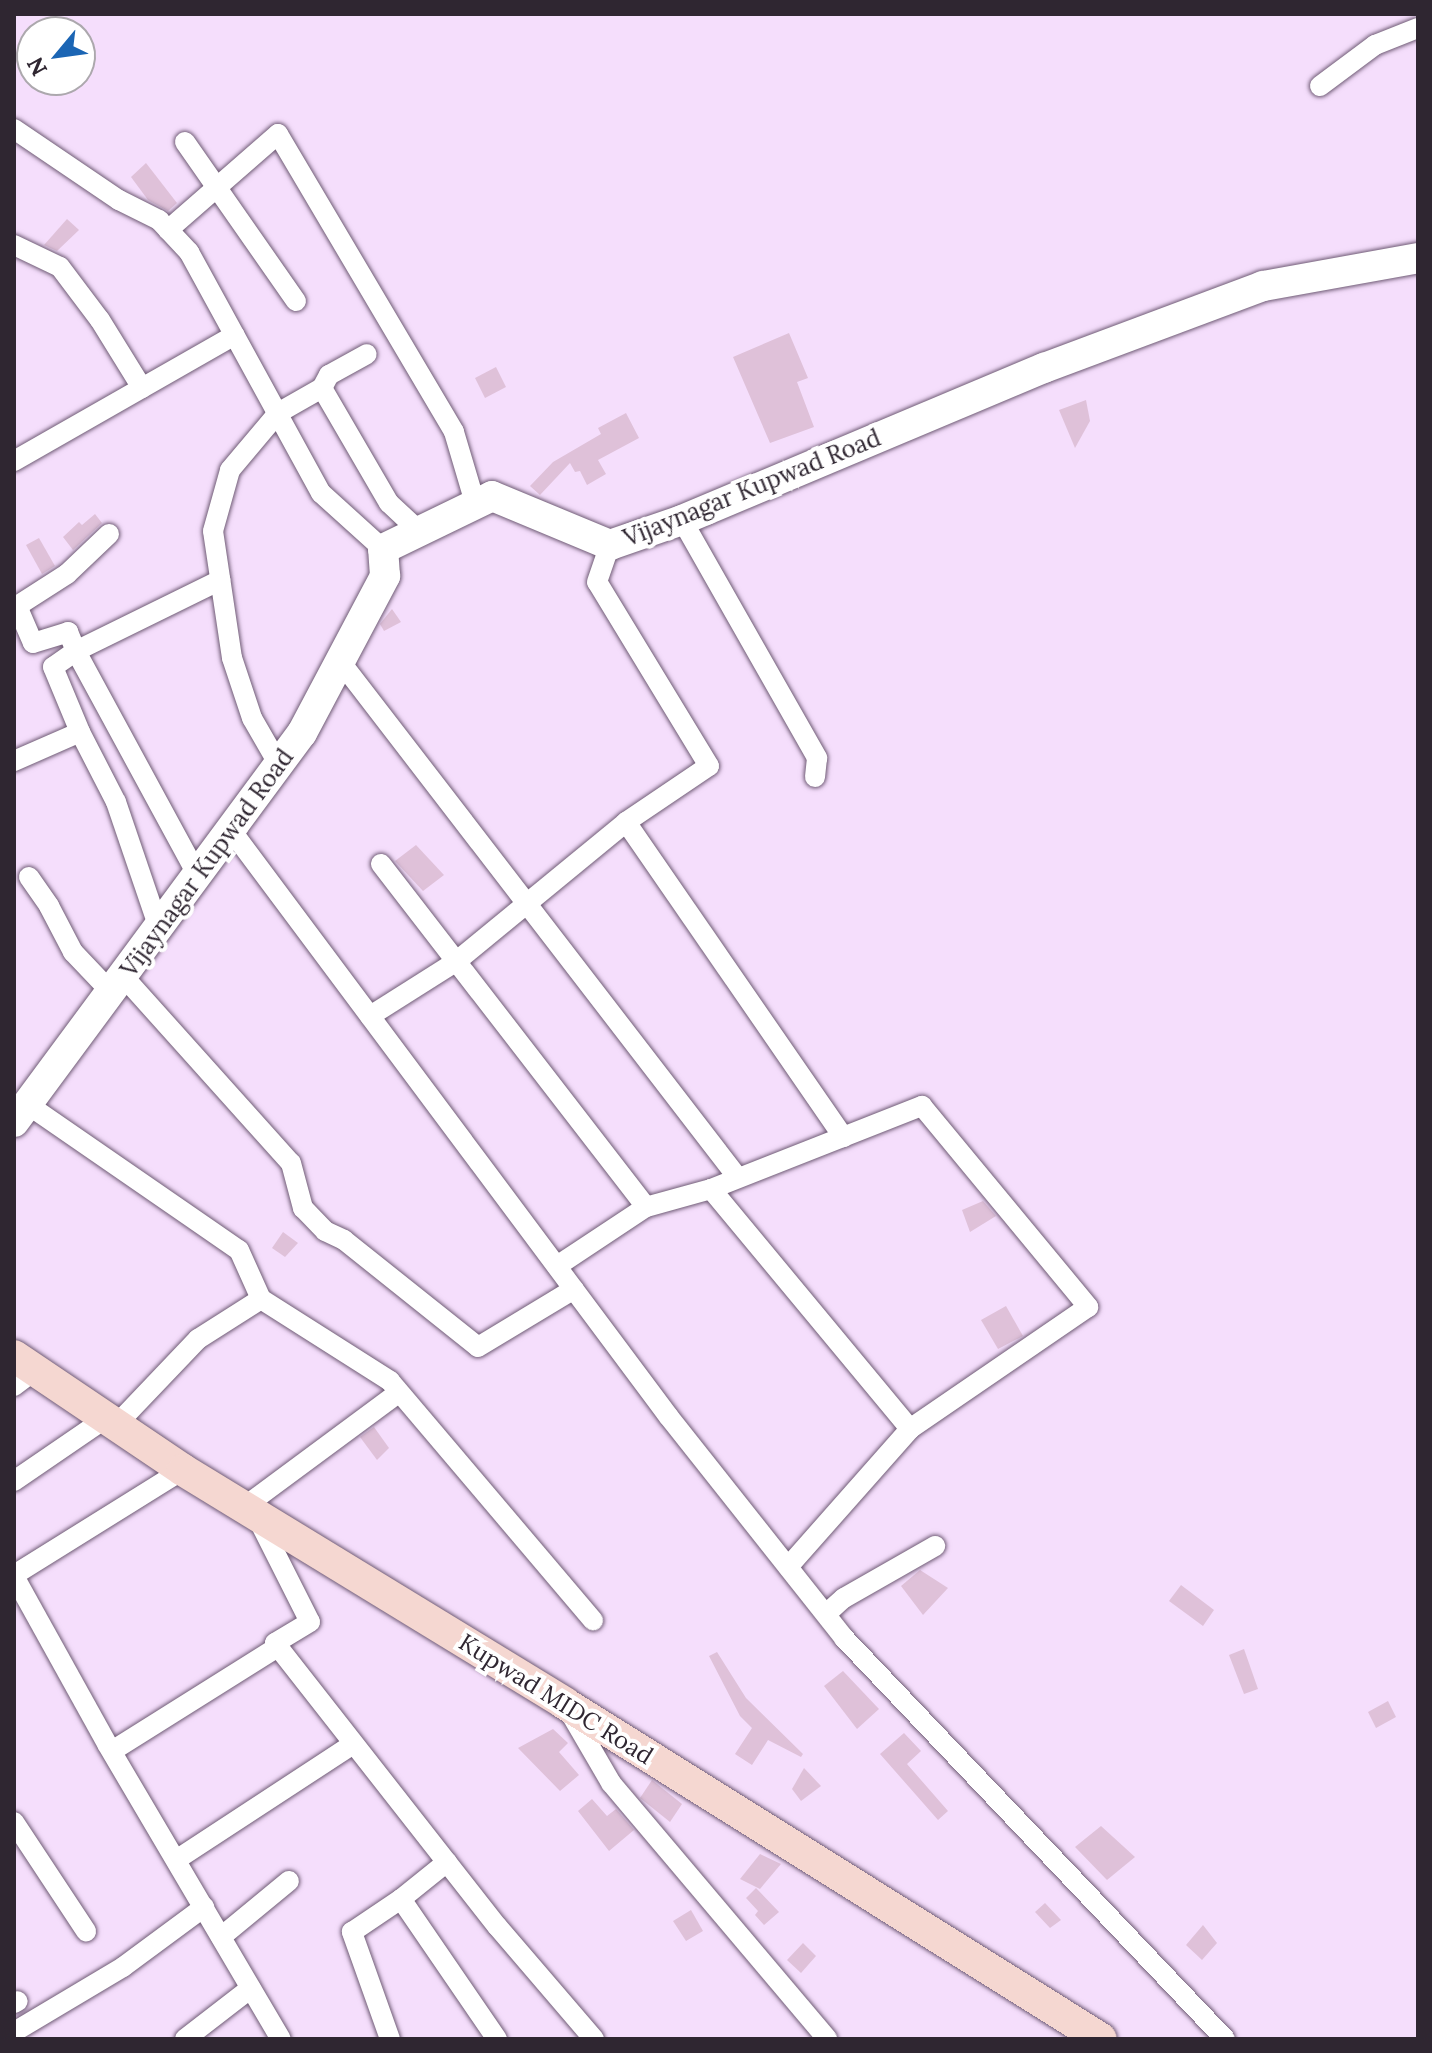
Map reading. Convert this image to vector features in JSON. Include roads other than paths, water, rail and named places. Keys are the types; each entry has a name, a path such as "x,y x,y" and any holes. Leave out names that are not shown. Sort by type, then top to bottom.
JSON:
{"main road":[{"name":"Kupwad MIDC Road","path":"21,1371 111,1422 183,1470 564,1703 1101,2039"}],"street":[{"path":"1320,86 1375,45 1418,28"},
{"path":"14,129 119,200 159,220 189,252 321,493 383,549"},
{"path":"168,230 278,134 454,432 475,503"},
{"path":"185,142 296,301"},
{"path":"14,245 60,267 142,388"},
{"name":"Vijaynagar Kupwad Road","path":"21,1113 302,733 385,576 383,549 417,529 492,496 610,545 682,520 1044,368 1263,286 1418,258"},
{"path":"14,461 235,335"},
{"path":"279,765 252,718 232,658 213,531 230,470 278,413 322,388 329,375 367,354"},
{"path":"322,388 389,503 417,529"},
{"path":"682,520 817,758 815,777"},
{"path":"109,534 67,574 15,607 33,643 68,632 198,876"},
{"path":"370,1016 457,961 626,822 709,766 597,582 610,545"},
{"path":"159,928 116,802 80,732 53,667 76,651 220,580"},
{"path":"340,661 738,1178"},
{"path":"14,761 80,732"},
{"path":"626,822 843,1137"},
{"path":"231,830 574,1289 826,1614 1225,2039"},
{"path":"381,864 646,1207"},
{"path":"29,877 49,906 73,952 117,984 291,1163 303,1208 325,1231 344,1240 478,1347 574,1289"},
{"path":"557,1266 646,1207 711,1189 922,1106 1088,1307 910,1429 788,1567"},
{"path":"21,1113 239,1250 261,1299 390,1381 593,1620"},
{"path":"711,1189 910,1429"},
{"path":"14,1481 111,1422 198,1339 261,1299"},
{"path":"398,1393 250,1511 310,1622 275,1643 447,1862 594,2039"},
{"path":"183,1470 14,1576 112,1751 281,2039"},
{"path":"826,1614 844,1598 935,1546"},
{"path":"112,1751 278,1647"},
{"path":"564,1703 611,1783 827,2039"},
{"path":"176,1860 353,1744"},
{"path":"14,1822 86,1931"},
{"path":"390,2039 352,1932 401,1899 447,1862"},
{"path":"221,1937 289,1881"},
{"path":"401,1899 497,2039"},
{"path":"14,2032 123,1967 204,1907"},
{"path":"185,2039 251,1988"}]}
